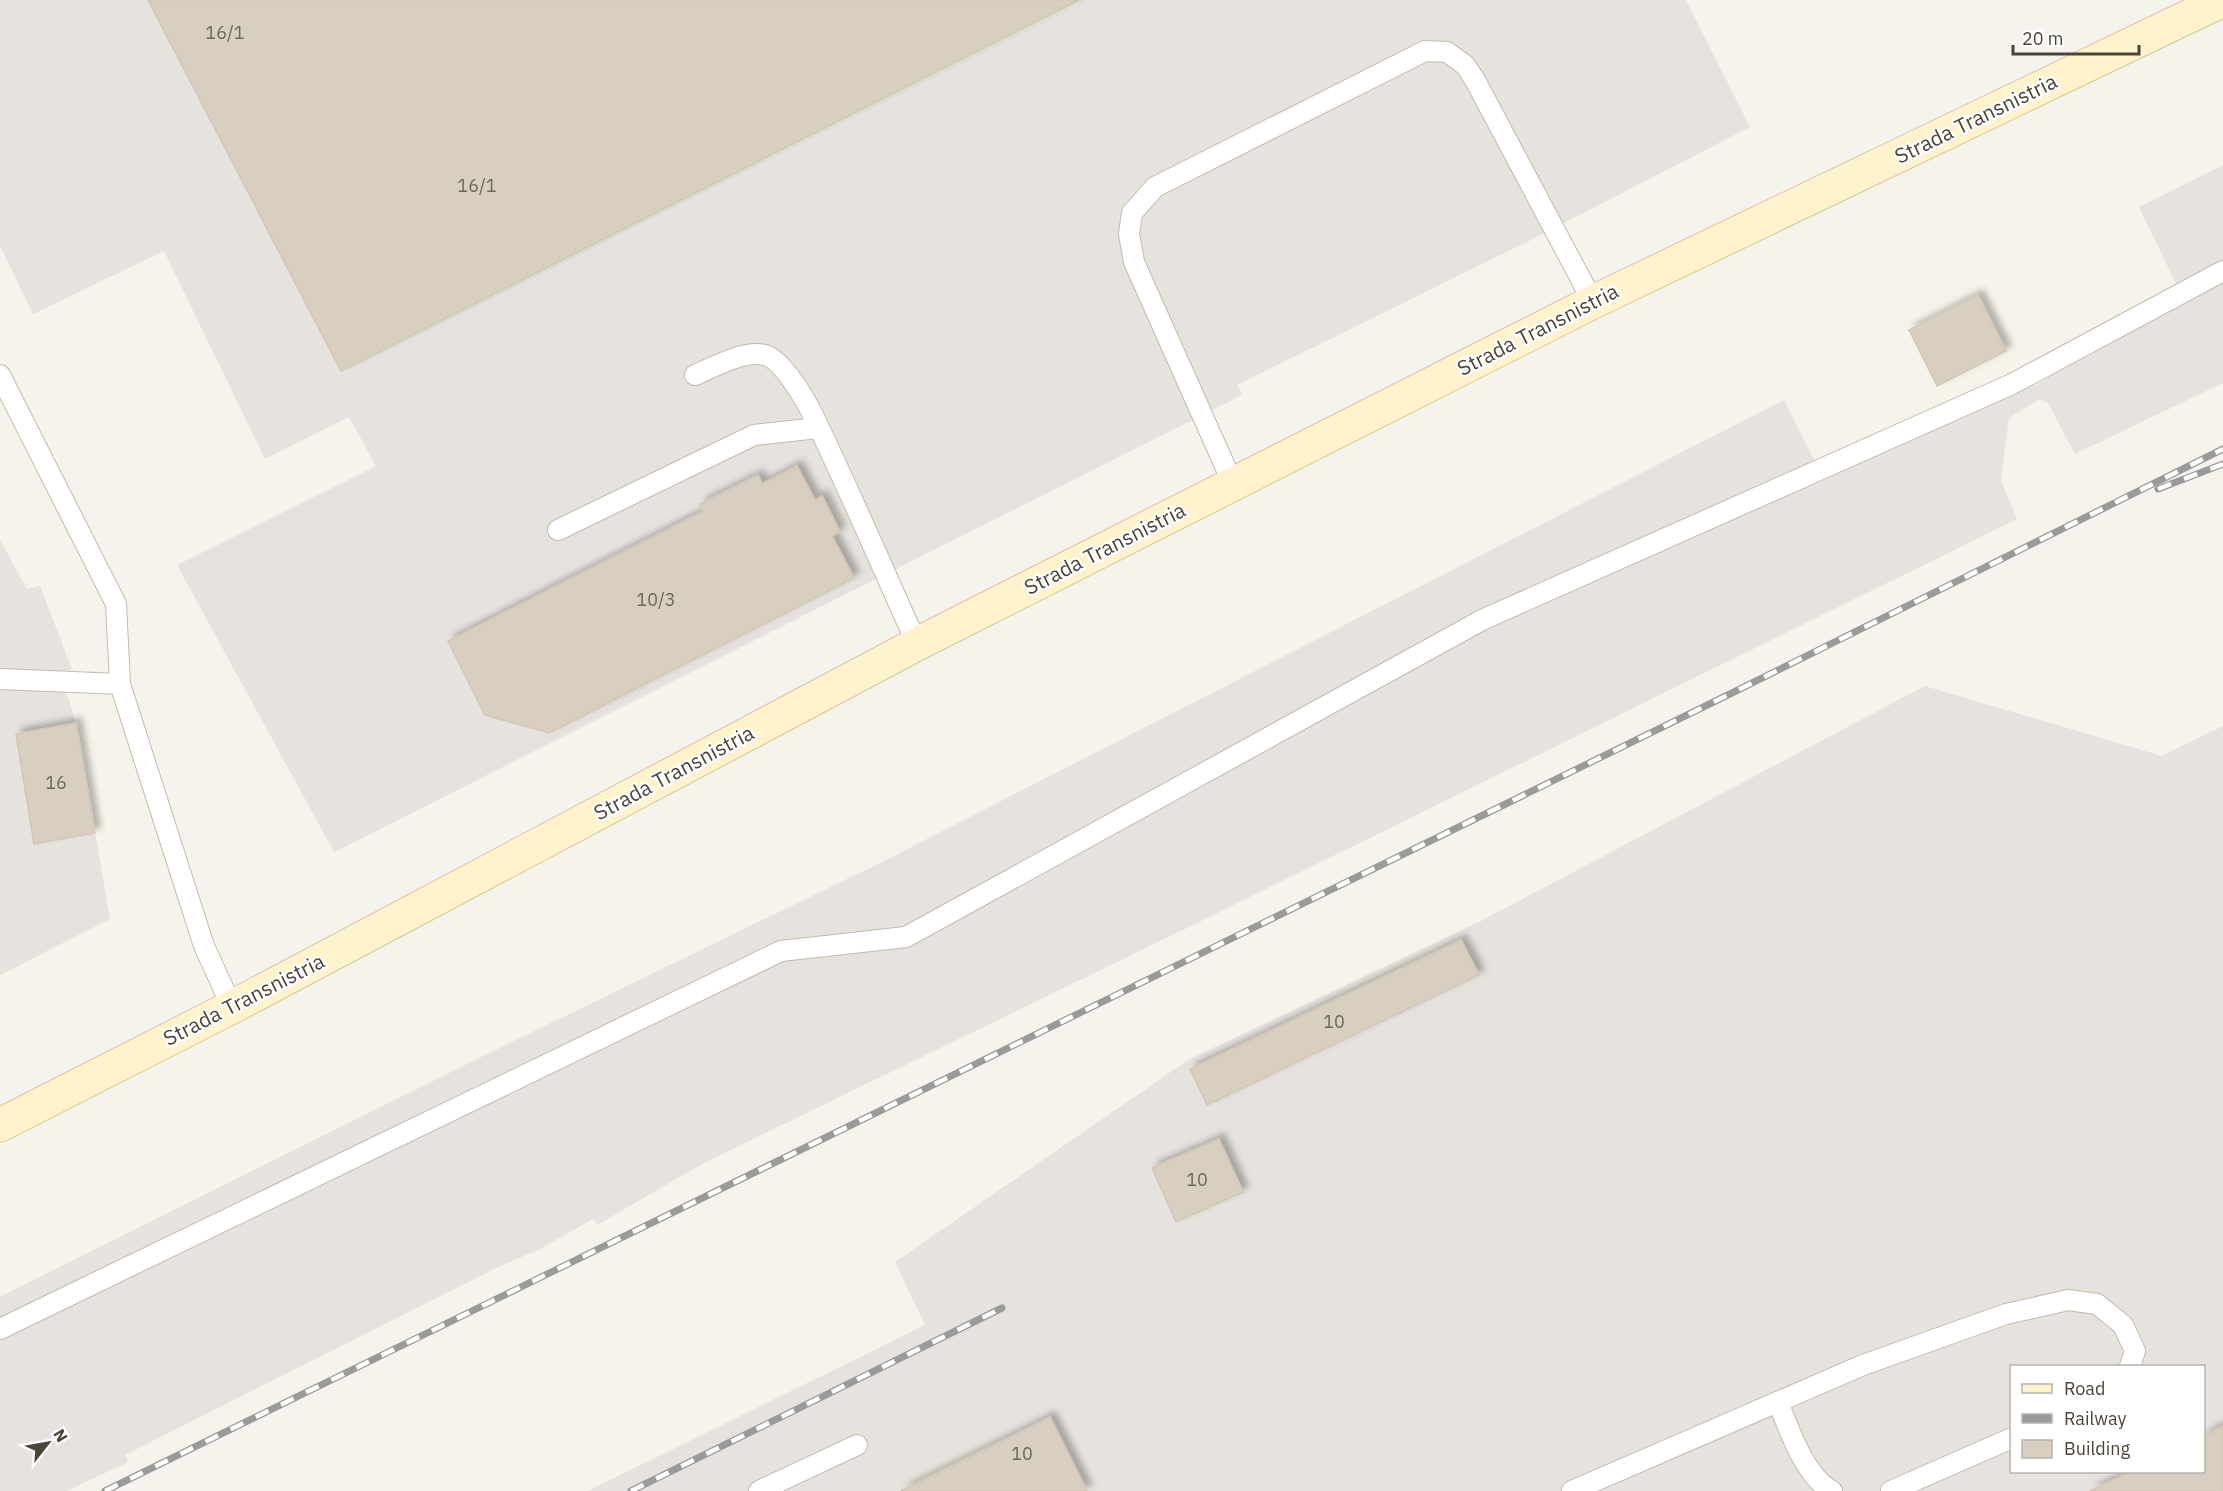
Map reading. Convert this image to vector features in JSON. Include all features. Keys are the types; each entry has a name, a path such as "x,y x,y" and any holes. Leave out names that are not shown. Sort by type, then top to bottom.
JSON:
{"street":[{"name":"Strada Transnistria","path":"0,1125 232,1007 917,644 1233,484 1593,302 2223,0"}],"lane":[{"path":"1233,484 1134,262 1129,234 1132,213 1155,187 1425,51 1448,52 1465,65 1475,80 1593,302"},
{"path":"0,1329 781,951 906,937 1482,620 2012,384 2223,271"},
{"path":"695,375 738,357 764,355 775,361 786,372 810,410 917,644"},
{"path":"0,375 116,604 120,684 204,946 232,1007"},
{"path":"558,531 754,435 818,428"},
{"path":"0,679 120,684"},
{"path":"1572,1491 1863,1365 2006,1314 2068,1300 2097,1304 2123,1324 2134,1351 2130,1365"},
{"path":"1778,1402 1794,1441 1809,1468 1825,1487 1832,1491"},
{"path":"1891,1491 2010,1439"},
{"path":"759,1491 857,1445"}],"shaded area":[{"path":"0,0 1686,0 1750,127 1533,239 1237,385 1242,395 334,852 177,565 376,466 349,417 265,459 164,251 33,314 0,246"},
{"path":"2223,165 2223,383 2075,454 2048,403 2040,399 2009,418 2001,481 2017,519 704,1163 597,1225 593,1219 538,1250 498,1267 125,1455 128,1462 67,1491 0,1491 0,1297 485,1055 884,861 1784,400 1820,472 2036,385 2181,294 2139,207"},
{"path":"0,540 27,589 40,586 72,669 61,674 76,723 110,919 0,975"},
{"path":"1925,686 2162,756 2223,726 2223,1491 588,1491 925,1325 895,1262 1188,1060 1483,920"}],"building":[{"path":"148,0 1079,0 341,371"},
{"path":"1978,295 2006,351 1937,386 1909,330"},
{"path":"797,466 815,500 822,496 840,532 832,536 854,578 549,733 485,715 448,641 704,511 700,504 758,475 762,484"},
{"path":"76,723 95,833 34,844 16,734"},
{"path":"1461,940 1479,975 1207,1105 1190,1069"},
{"path":"1219,1139 1243,1192 1176,1222 1152,1168"},
{"path":"1050,1417 1087,1491 901,1491"},
{"path":"2223,1426 2223,1491 2090,1491 2128,1473 2205,1473 2205,1435"}],"railway":[{"path":"105,1491 1738,690 2223,449"},
{"path":"2158,489 2223,464"},
{"path":"631,1491 1002,1308"}]}
